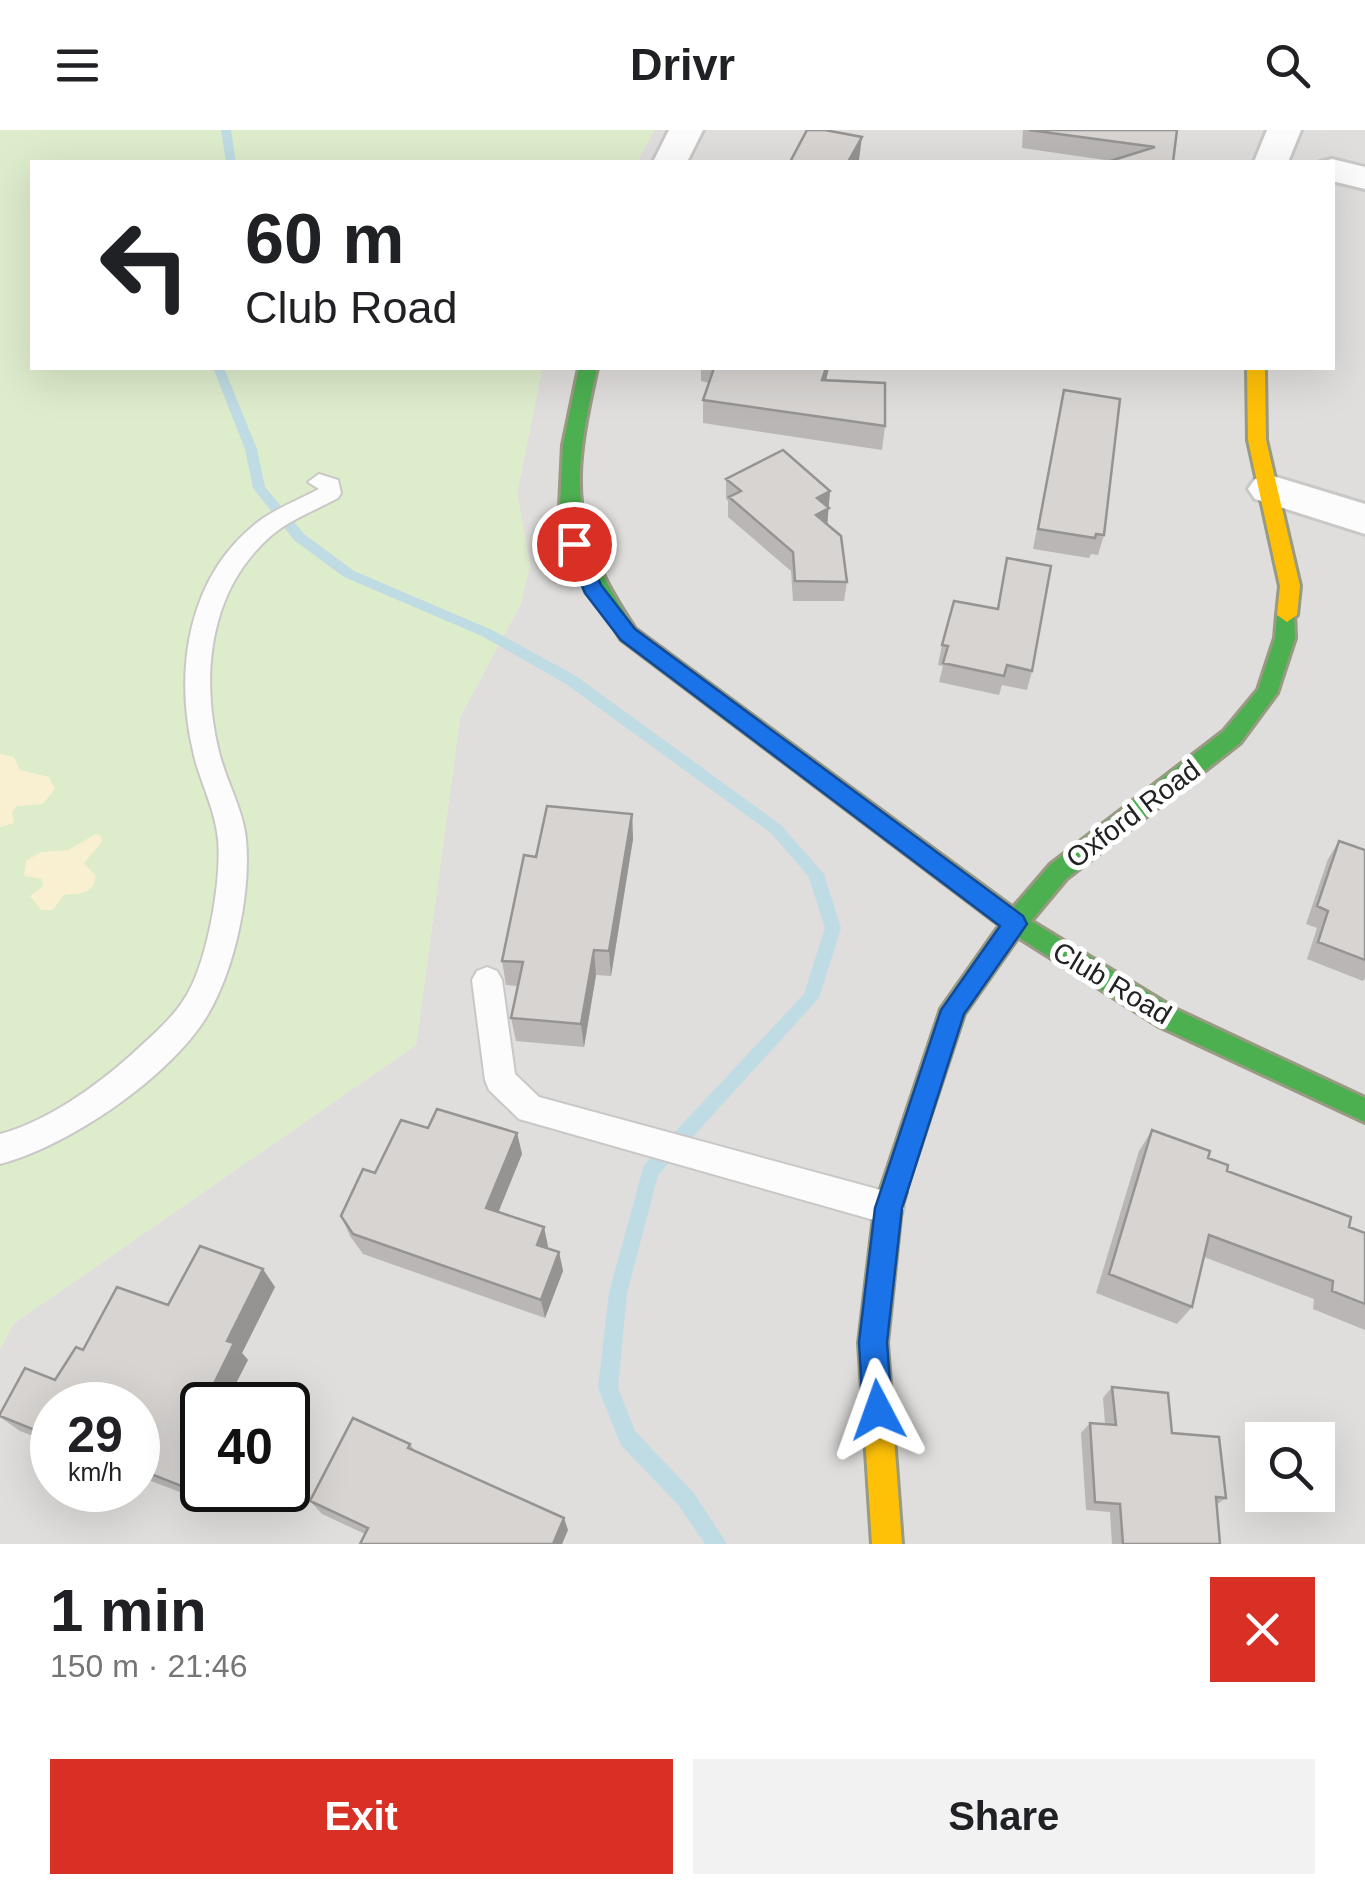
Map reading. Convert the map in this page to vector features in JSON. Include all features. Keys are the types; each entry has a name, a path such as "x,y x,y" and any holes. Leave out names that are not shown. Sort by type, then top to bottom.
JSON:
{"street":[{"path":"671,160 686,130"},
{"path":"1335,171 1365,178"},
{"name":"Club Road","path":"588,370 567,468 566,500 574,544 592,588 628,634 1015,924 1168,1018 1365,1110"},
{"name":"Oxford Road","path":"887,1544 873,1342 888,1208 953,1010 1058,872 1232,737 1266,693 1285,638 1290,586 1257,440 1256,370"},
{"path":"1270,488 1365,519"}],"lane":[{"path":"0,1149 64,1118 119,1085 198,1006 224,919 233,856 232,836 199,714 196,676 200,641 208,608 226,570 265,528 330,493 330,485 320,482"},
{"path":"487,980 500,1080 530,1110 888,1208"}],"shaded area":[{"path":"654,130 1365,130 1365,1544 0,1544 0,1349 13,1324 416,1045 460,717 520,605 530,566 517,493 542,370 1335,370 1335,160 638,160"}],"green space":[{"path":"0,130 654,130 638,160 30,160 30,370 542,370 517,493 530,566 520,605 460,717 416,1045 13,1324 0,1349"}],"sand":[{"path":"0,754 14,757 20,770 49,777 55,789 43,804 17,806 12,812 14,823 0,827"},
{"path":"96,834 102,842 84,863 96,876 91,887 64,895 53,910 41,910 30,896 43,886 42,879 24,876 26,861 41,852 68,850"}],"building":[{"path":"807,130 862,137 849,160 791,160"},
{"path":"1029,130 1177,130 1173,160 1113,160 1155,147"},
{"path":"713,370 825,370 822,380 885,383 885,426 703,400"},
{"path":"1064,390 1120,399 1104,535 1096,534 1095,538 1038,529"},
{"path":"783,450 830,491 817,498 829,508 816,515 841,536 847,582 795,581 793,552 729,497 741,491 726,479"},
{"path":"1007,558 1051,566 1032,671 1007,665 1004,676 943,663 948,646 942,645 954,601 998,609"},
{"path":"547,806 632,814 609,951 594,950 581,1024 511,1018 523,962 502,961 524,855 536,857"},
{"path":"1339,841 1365,850 1365,960 1318,942 1328,911 1317,906"},
{"path":"437,1109 517,1133 486,1208 544,1227 537,1245 559,1252 541,1300 353,1234 341,1216 363,1169 375,1173 401,1120 428,1128"},
{"path":"1152,1130 1210,1151 1208,1158 1228,1165 1227,1171 1351,1217 1349,1227 1365,1233 1365,1304 1332,1291 1333,1281 1209,1235 1192,1307 1109,1274"},
{"path":"200,1246 263,1269 227,1341 234,1343 215,1382 180,1382 180,1485 160,1478 160,1382 30,1382 30,1428 0,1416 25,1368 55,1380 76,1347 83,1350 117,1287 168,1305"},
{"path":"1112,1387 1168,1393 1172,1433 1219,1437 1226,1498 1216,1497 1220,1544 1123,1544 1120,1504 1095,1502 1090,1423 1116,1425"},
{"path":"353,1418 410,1444 408,1448 564,1518 553,1544 360,1544 368,1528 310,1501"}],"waterway":[{"path":"226,130 231,160"},
{"path":"219,370 251,449 259,488 299,537 349,574 487,633 571,680 776,829 816,874 833,928 811,998 650,1171 618,1293 608,1388 628,1438 686,1499 717,1544"}],"traffic: fast":[{"path":"588,370 572,445 570,507 587,566 628,634 1015,923 1168,1018 1365,1110"},
{"path":"893,1192 953,1009 1015,923 1058,872 1232,737 1267,693 1285,638 1287,615"}],"traffic: slow":[{"path":"1256,370 1257,440 1290,586 1287,615"},
{"path":"887,1544 873,1343 893,1192"}],"route":[{"path":"574,544 592,588 628,634 1015,924 953,1010 888,1208 873,1342 878,1410"}]}
